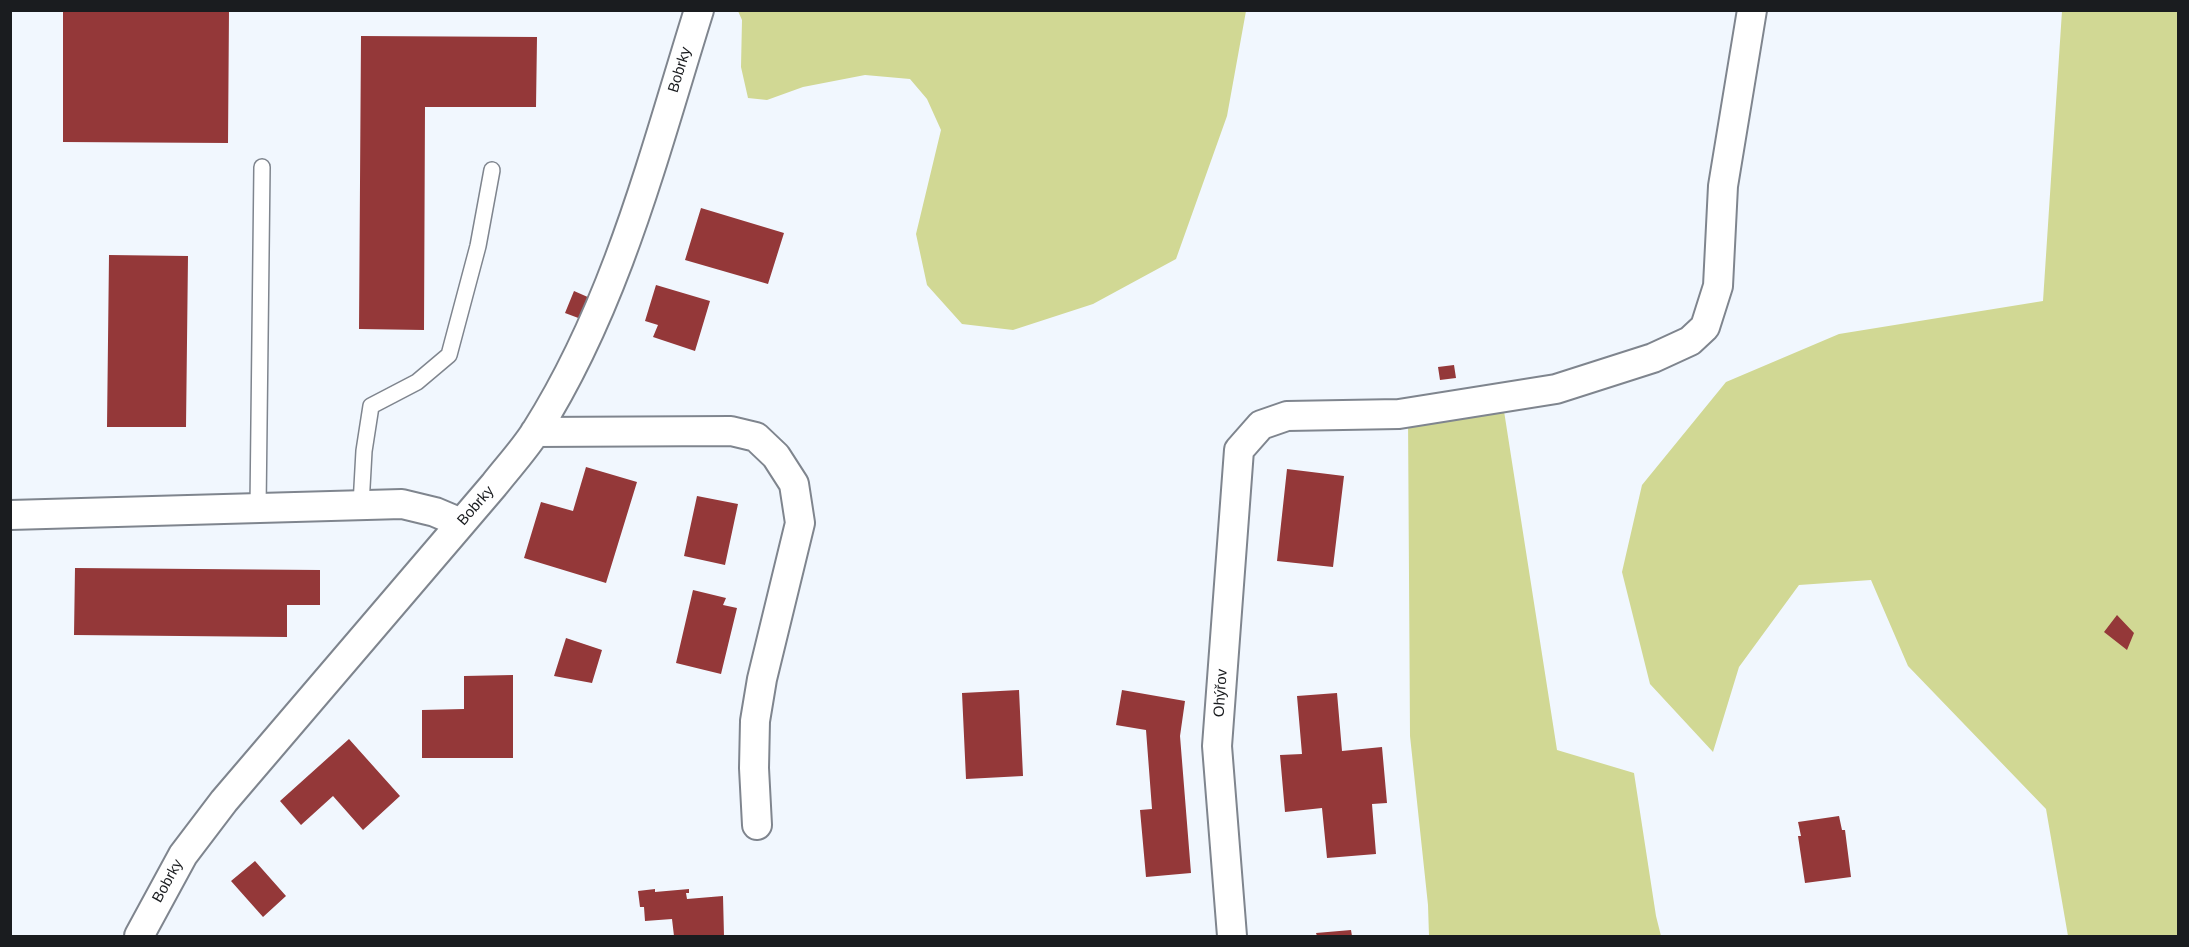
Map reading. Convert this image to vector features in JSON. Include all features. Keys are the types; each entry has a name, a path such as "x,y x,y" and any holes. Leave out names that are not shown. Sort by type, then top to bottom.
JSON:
{"street":[{"name":"Bobrky","path":"139,936 183,855 217,810 461,523 535,432 575,362 611,281 639,204 699,10"},
{"name":"Ohýřov","path":"1232,936 1217,746 1239,450 1261,425 1287,416 1399,414 1556,389 1653,358 1690,341 1705,327 1718,286 1723,186 1752,10"},
{"path":"535,432 731,431 756,437 776,456 794,484 800,524 762,679 755,721 754,768 757,825"},
{"path":"10,515 402,504 435,512 461,523"}],"lane":[{"path":"258,508 262,167"},
{"path":"361,505 364,451 371,406 417,382 449,355 478,246 492,170"}],"green space":[{"path":"738,10 1246,11 1227,116 1176,259 1093,304 1013,330 962,324 927,285 916,234 941,130 927,99 910,79 865,75 803,87 767,100 748,98 741,67 742,20"},
{"path":"2062,11 2178,11 2178,936 2068,936 2046,809 1908,666 1871,580 1799,585 1739,667 1713,752 1650,684 1622,572 1642,485 1726,382 1839,334 2043,301"},
{"path":"1504,411 1557,750 1634,773 1661,936 1429,936 1428,905 1410,736 1408,416"}],"building":[{"path":"63,10 229,10 228,143 63,142"},
{"path":"361,36 537,37 536,107 425,107 424,330 359,329"},
{"path":"701,208 784,233 768,284 685,260"},
{"path":"109,255 188,256 186,427 107,427"},
{"path":"656,285 710,301 695,351 653,337 658,325 645,321"},
{"path":"574,291 590,298 581,319 565,313"},
{"path":"1454,365 1456,378 1440,380 1438,367"},
{"path":"586,467 637,482 606,583 524,558 541,502 573,511"},
{"path":"1287,469 1344,476 1333,567 1277,561"},
{"path":"697,496 738,504 725,565 684,556"},
{"path":"75,568 320,570 320,605 287,605 287,637 74,635"},
{"path":"693,590 726,598 723,605 737,608 721,674 676,663"},
{"path":"2117,615 2134,633 2127,650 2104,632"},
{"path":"566,638 602,650 592,683 554,676"},
{"path":"513,675 513,758 422,758 422,710 464,709 464,676"},
{"path":"1019,690 1023,776 966,779 962,693"},
{"path":"1122,690 1185,701 1180,736 1191,873 1146,877 1140,810 1152,809 1146,730 1116,725"},
{"path":"1337,693 1342,751 1382,747 1387,803 1372,804 1376,854 1327,858 1322,808 1285,812 1280,755 1302,754 1297,696"},
{"path":"349,739 400,796 363,830 333,796 301,825 280,801"},
{"path":"1839,816 1842,830 1845,830 1851,877 1805,883 1798,822"},
{"path":"255,861 286,896 263,917 231,881"},
{"path":"655,889 655,892 689,889 689,893 686,893 687,899 723,896 724,936 674,936 672,919 645,921 644,907 640,907 638,891"},
{"path":"1351,930 1352,936 1317,936 1316,933"}]}
